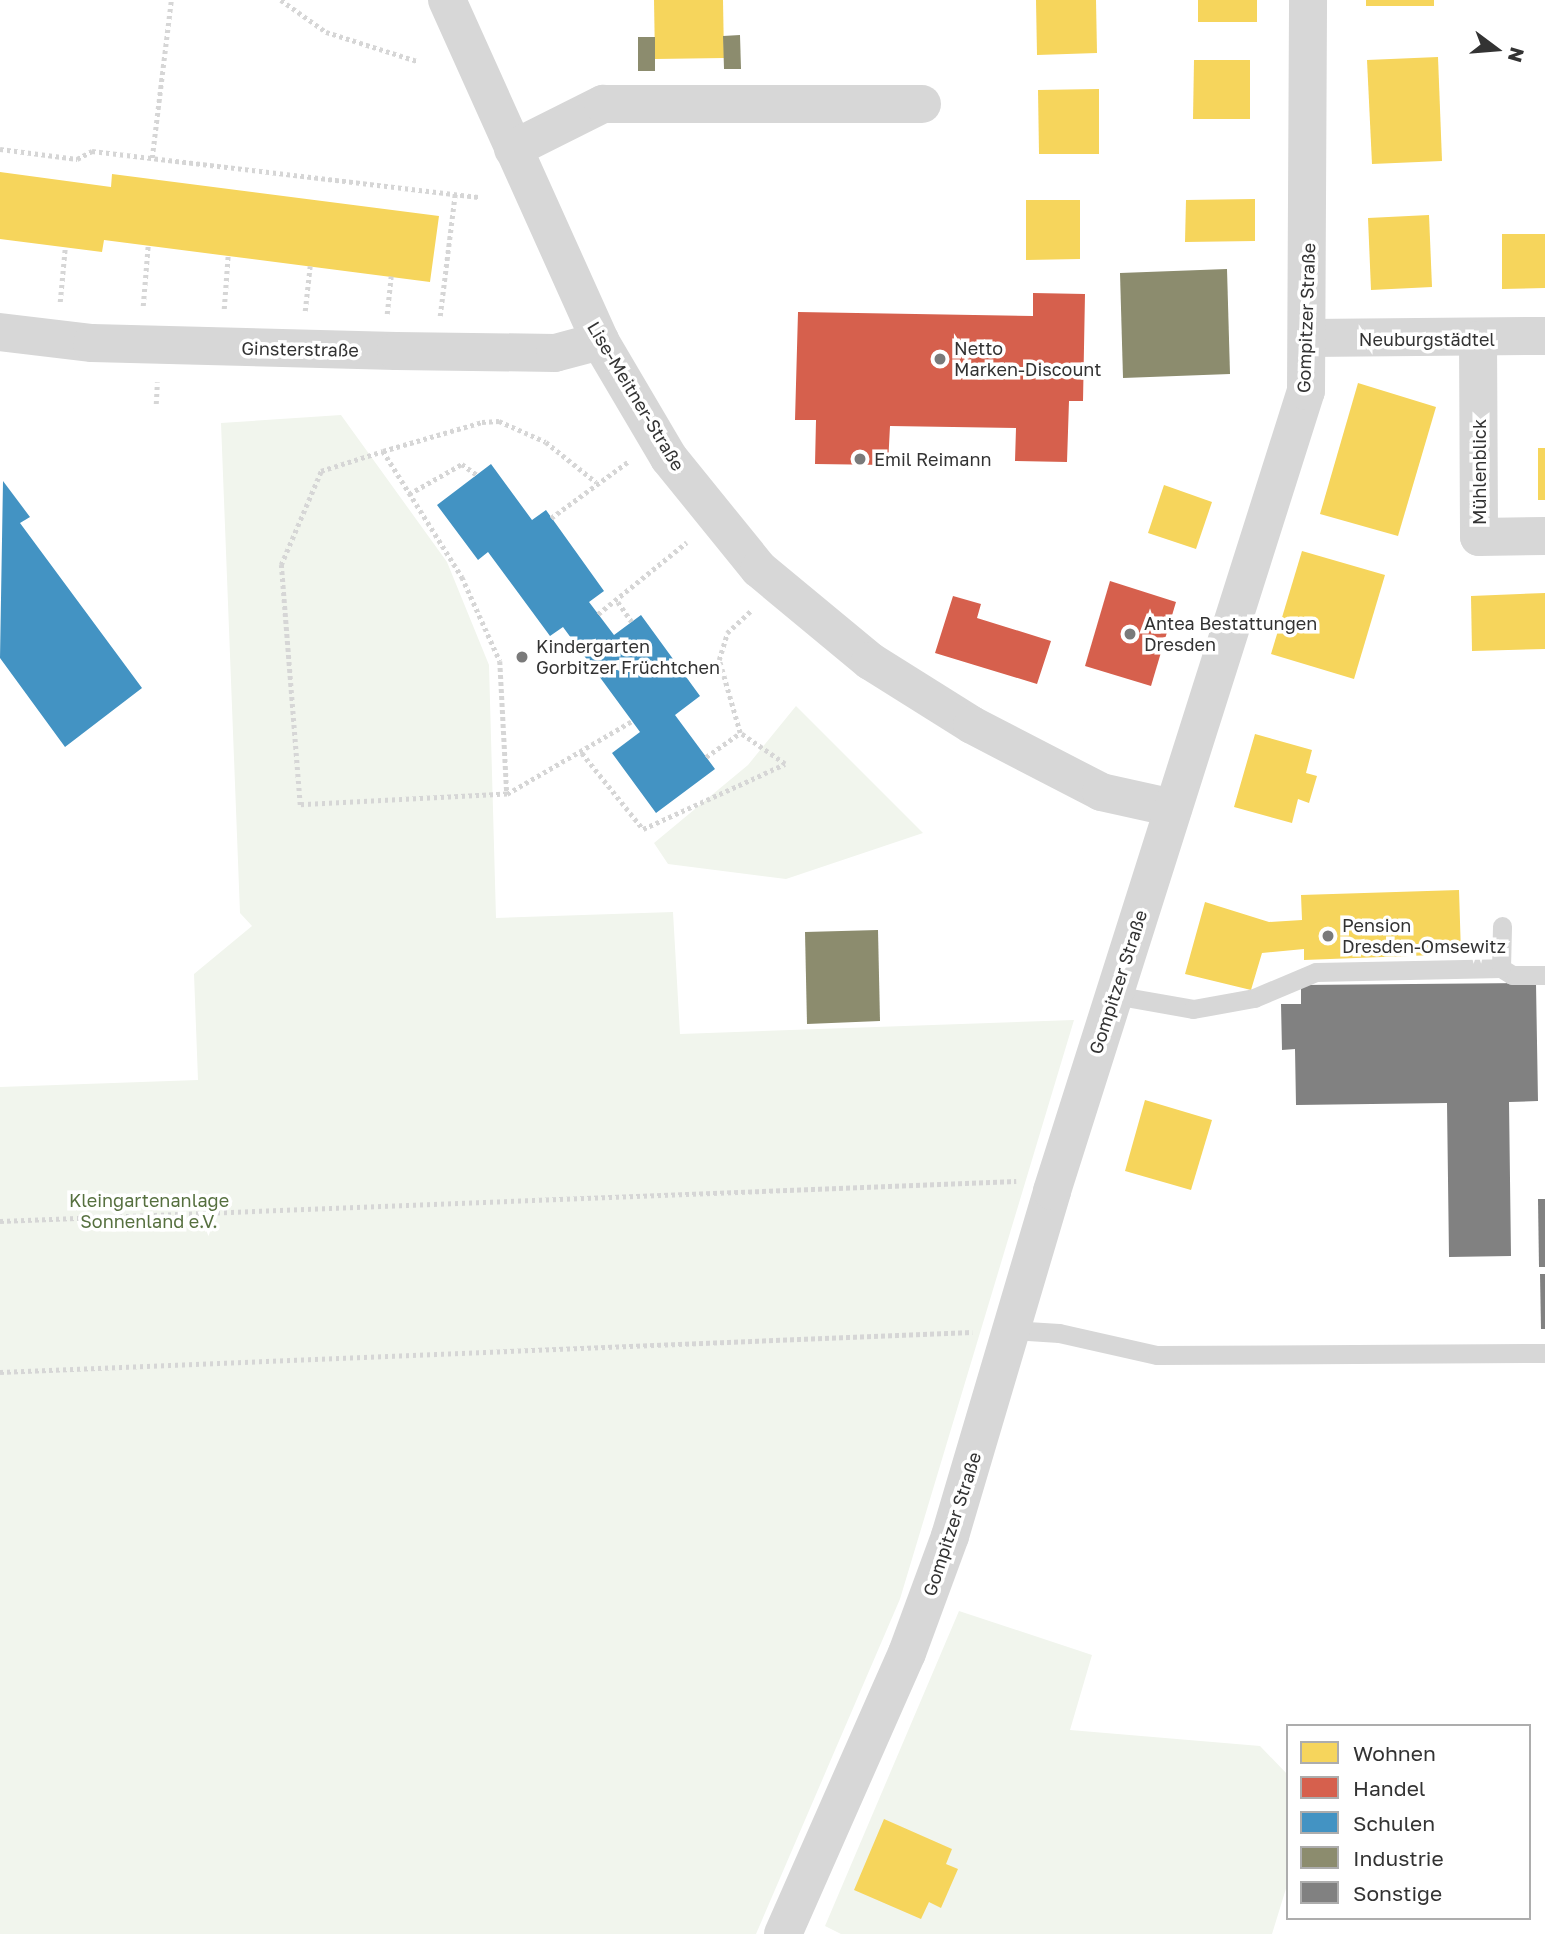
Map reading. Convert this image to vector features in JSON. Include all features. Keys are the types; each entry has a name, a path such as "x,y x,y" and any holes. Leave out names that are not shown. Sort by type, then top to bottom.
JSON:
{"street":[{"name":"Lise-Meitner-Straße","path":"447,0 600,341 669,458 759,569 870,661 972,725 1101,792 1173,808"},
{"name":"Gompitzer Straße","path":"783,1934 926,1604 1114,995 1307,391 1308,0"},
{"path":"513,149 603,104 922,104"},
{"name":"Ginsterstraße","path":"0,332 105,344 371,351 555,353 600,341"},
{"name":"Neuburgstädtel","path":"1309,338 1478,340 1545,336"},
{"name":"Mühlenblick","path":"1478,340 1479,537 1545,536"}],"lane":[{"path":"1502,926 1502,968"},
{"path":"1114,995 1192,1009 1254,998 1316,972 1502,968 1513,975 1545,975"},
{"path":"1011,1330 1059,1333 1157,1354 1545,1353"}],"path":[{"path":"152,158 171,0"},
{"path":"281,0 326,32 416,61"},
{"path":"0,149 77,159 92,151 478,197"},
{"path":"438,327 455,194"},
{"path":"143,317 148,245"},
{"path":"59,310 65,248"},
{"path":"223,320 228,255"},
{"path":"304,322 310,266"},
{"path":"386,325 391,276"},
{"path":"596,482 545,442 499,421 383,451 321,471 281,565 300,805 507,794 582,753 632,721"},
{"path":"383,451 462,576 500,661 507,794"},
{"path":"551,518 596,482 635,458"},
{"path":"409,494 462,464 477,475"},
{"path":"598,614 618,601 717,517"},
{"path":"618,601 632,622"},
{"path":"582,753 643,829 785,764 740,733 719,660 727,633"},
{"path":"706,757 740,733"},
{"path":"0,1221 1017,1181"},
{"path":"0,1372 1011,1330"}],"green space":[{"name":"Kleingartenanlage Sonnenland e.V.","path":"341,415 447,562 489,665 496,918 673,912 680,1034 1074,1020 900,1599 756,1934 0,1934 0,1087 198,1080 194,974 252,926 240,913 221,423"},
{"path":"796,706 923,833 786,879 668,864 654,843 748,765"},
{"path":"959,1611 1092,1655 1070,1730 1260,1746 1286,1773 1286,1888 1272,1934 841,1934 825,1926"}],"building: Wohnen":[{"path":"654,0 723,0 724,58 655,59"},
{"path":"1036,0 1096,0 1097,53 1037,55"},
{"path":"1198,0 1257,0 1257,22 1198,22"},
{"path":"1366,0 1434,0 1434,6 1366,6"},
{"path":"1438,57 1442,161 1372,164 1367,60"},
{"path":"1194,60 1250,60 1250,119 1193,119"},
{"path":"1099,89 1099,154 1039,154 1038,90"},
{"path":"0,172 111,187 112,174 439,216 430,282 104,240 102,252 0,239"},
{"path":"1255,199 1255,241 1185,242 1186,200"},
{"path":"1026,200 1080,200 1080,259 1026,260"},
{"path":"1429,215 1432,287 1371,290 1368,218"},
{"path":"1502,234 1545,234 1545,288 1502,289"},
{"path":"1358,383 1436,407 1398,536 1320,514"},
{"path":"1538,448 1545,448 1545,500 1538,500"},
{"path":"1164,485 1212,502 1196,549 1148,533"},
{"path":"1302,551 1385,575 1354,679 1271,654"},
{"path":"1545,593 1545,649 1472,651 1471,596"},
{"path":"1255,734 1312,750 1306,773 1317,776 1309,803 1298,799 1292,823 1234,807"},
{"name":"Pension Dresden-Omsewitz","path":"1459,890 1461,954 1304,960 1304,949 1262,953 1251,990 1185,974 1205,902 1269,922 1302,920 1301,895"},
{"path":"1145,1100 1212,1120 1191,1190 1125,1171"},
{"path":"884,1819 952,1849 946,1864 958,1869 941,1908 929,1902 921,1919 854,1890"}],"building: Handel":[{"name":"Netto Marken-Discount","path":"1033,293 1085,294 1083,401 1069,401 1067,462 1015,461 1016,428 890,426 888,465 815,464 816,420 795,420 798,312 1033,316"},
{"name":"Antea Bestattungen Dresden","path":"1110,581 1176,602 1151,686 1085,666"},
{"path":"953,596 981,604 977,618 1051,641 1037,684 935,653"}],"building: Schulen":[{"path":"491,464 532,520 546,510 604,591 589,602 614,635 641,615 700,696 675,715 715,769 656,813 612,753 640,732 563,627 550,636 488,552 478,560 437,505"},
{"path":"3,481 30,517 20,523 142,688 65,747 0,658"}],"building: Industrie":[{"path":"740,35 741,69 724,69 723,36"},
{"path":"638,37 655,37 655,71 638,71"},
{"path":"1227,269 1230,374 1123,378 1120,273"},
{"path":"878,930 880,1021 807,1024 805,932"}],"building: Sonstige":[{"path":"1536,983 1538,1101 1509,1102 1511,1256 1449,1257 1447,1103 1296,1105 1295,1049 1282,1050 1281,1004 1301,1004 1301,985"},
{"path":"1538,1199 1545,1199 1545,1267 1539,1267"},
{"path":"1540,1274 1545,1274 1545,1329 1541,1329"}],"place":[{"name":"Netto Marken-Discount","path":"940,359"},
{"name":"Emil Reimann","path":"860,459"},
{"name":"Antea Bestattungen Dresden","path":"1130,634"},
{"name":"Kindergarten Gorbitzer Früchtchen","path":"522,657"},
{"name":"Pension Dresden-Omsewitz","path":"1328,936"}]}
